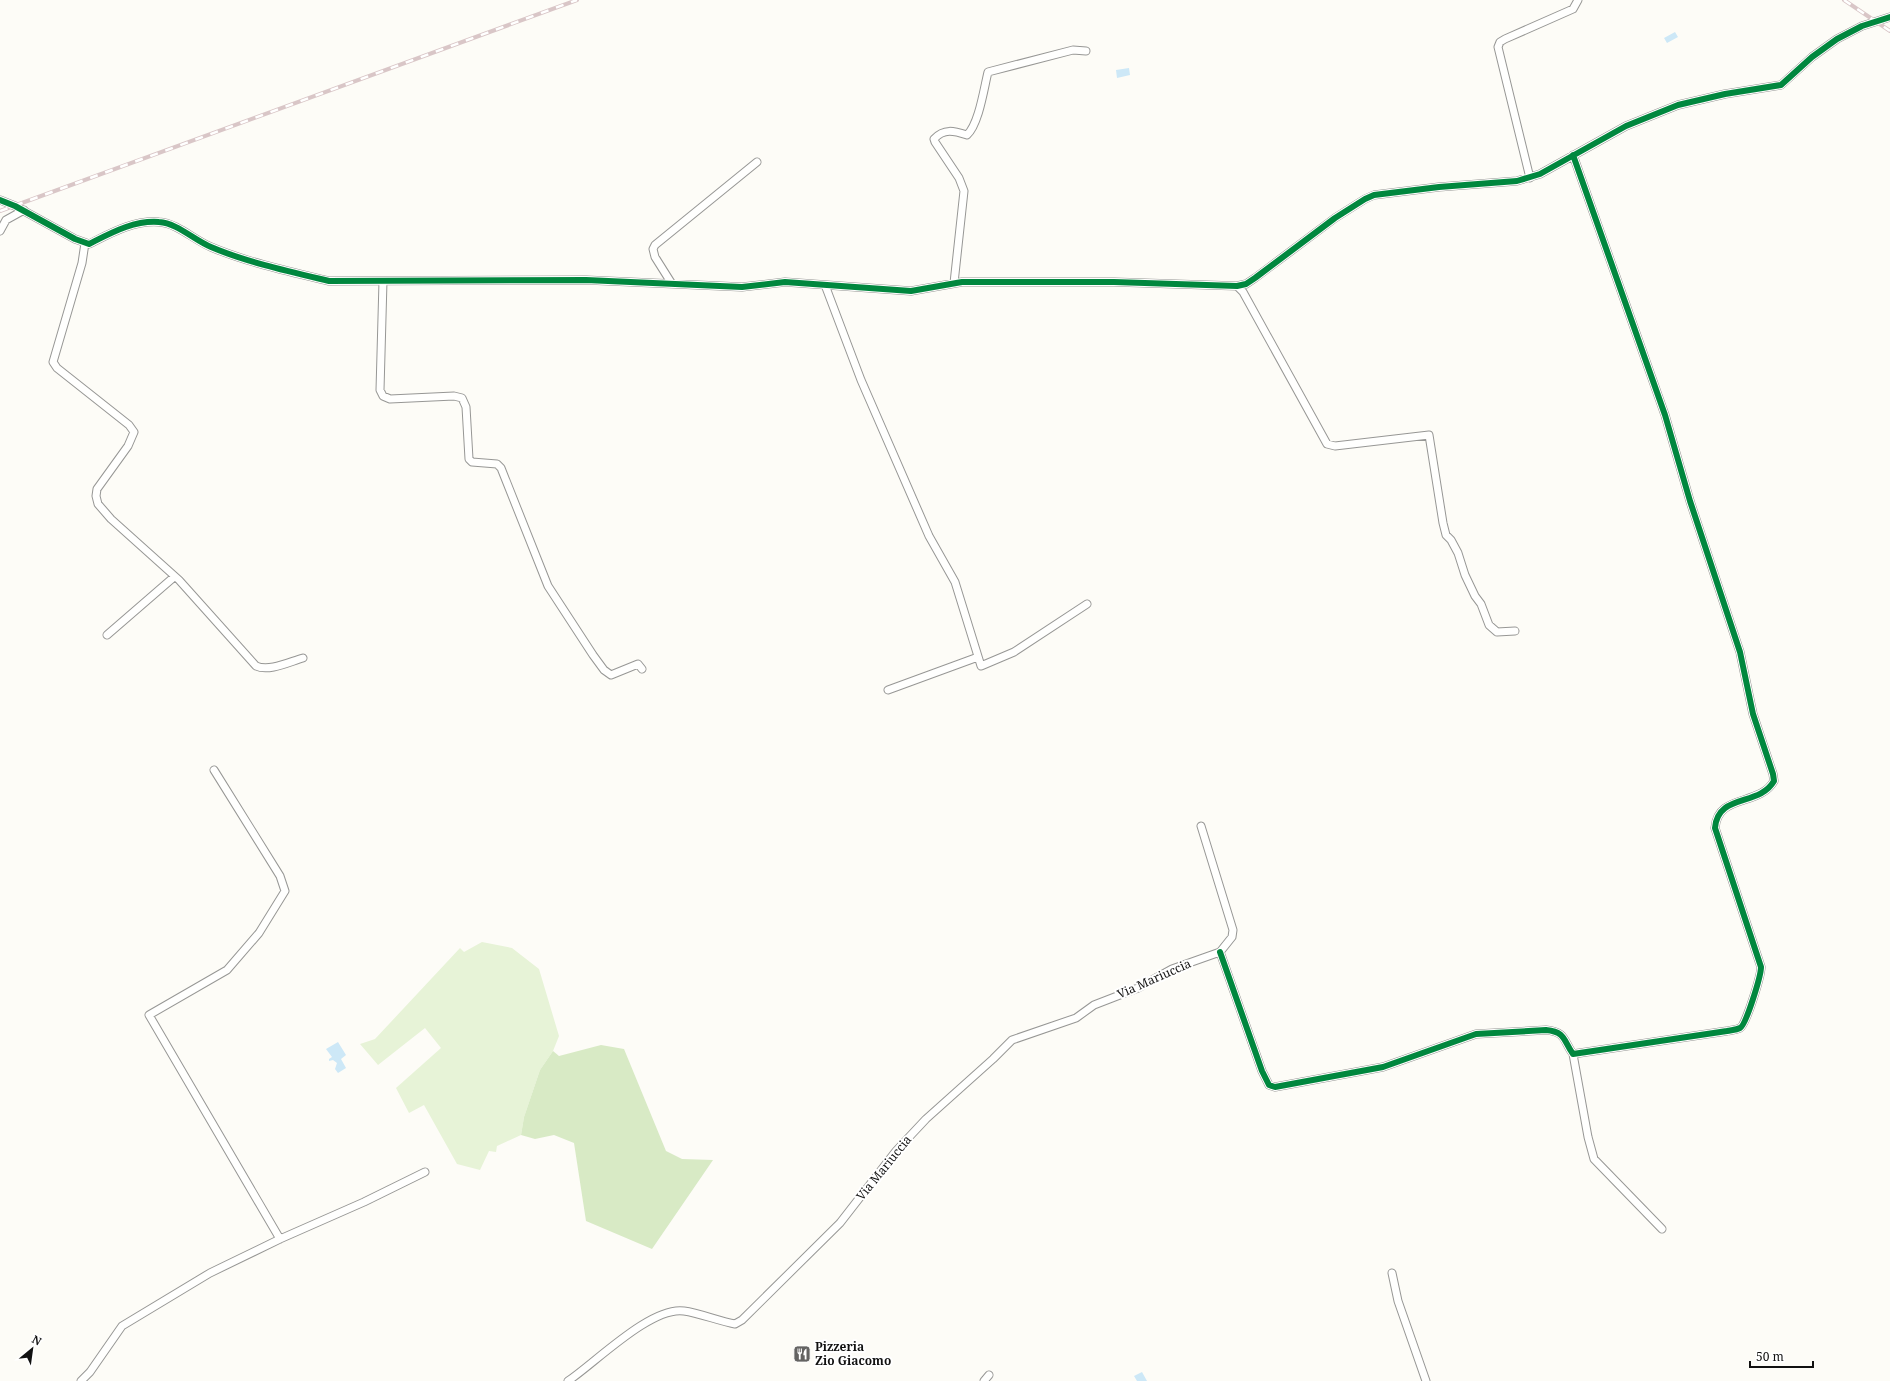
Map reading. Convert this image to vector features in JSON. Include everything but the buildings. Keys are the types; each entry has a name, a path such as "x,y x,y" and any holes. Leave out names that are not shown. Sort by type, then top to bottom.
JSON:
{"street":[{"path":"1530,178 1498,47 1500,42 1505,39 1573,9 1578,0"},
{"path":"0,200 24,210 89,244 122,228 163,222 168,223 211,247 301,275 329,281 586,280 742,288 785,282 911,291 962,282 1114,282 1237,286 1246,284 1336,218 1365,199 1374,195 1439,187 1517,181 1530,178 1540,174 1626,126 1678,105 1725,94 1781,85 1812,57 1837,39 1862,26 1890,17"},
{"path":"954,283 964,191 959,178 934,139 942,131 967,135 971,132 988,72 1073,50 1086,51"},
{"path":"1573,155 1665,415 1690,501 1740,652 1753,714 1774,781 1764,794 1727,806 1720,812 1716,819 1715,828 1761,967 1760,977 1752,995 1746,1021 1740,1028 1727,1031 1573,1054"},
{"path":"672,284 655,257 653,249 655,245 757,162"},
{"path":"0,231 6,220 24,210"},
{"path":"85,243 82,263 53,362 57,368 134,430 134,435 128,446 97,489 97,500 111,519 174,576 256,666 260,668 272,667 303,658"},
{"path":"383,281 380,390 382,396 390,399 454,396 462,398 466,407 469,459 472,462 497,464 501,468 548,586 593,655 604,670 611,675 638,664 642,669"},
{"path":"825,285 861,380 929,536 955,582 981,666 1014,652 1087,604"},
{"path":"1237,286 1243,292 1271,341 1327,444 1335,446 1429,434 1446,535 1455,546 1465,575 1475,596 1481,604 1490,628 1497,632 1503,633 1515,631"},
{"path":"107,635 174,576"},
{"path":"888,690 978,657"},
{"path":"214,770 280,876 285,891 259,933 227,970 149,1016 280,1239"},
{"path":"1201,826 1233,930 1232,937 1220,952 1262,1071 1269,1084 1276,1087 1383,1067 1476,1034 1546,1030 1556,1031 1567,1041 1573,1054 1588,1137 1594,1159 1662,1229"},
{"name":"Via Mariuccia","path":"568,1381 632,1331 669,1311 684,1311 735,1324 742,1320 840,1223 896,1151 926,1119 1012,1040 1076,1018 1094,1005 1138,988 1172,969 1220,952"},
{"path":"81,1381 90,1372 122,1326 210,1274 280,1239 364,1202 425,1172"},
{"path":"1392,1273 1398,1301 1426,1381"}],"green space":[{"path":"482,942 512,948 539,969 559,1036 553,1051 540,1070 524,1117 521,1135 497,1146 496,1152 489,1151 480,1170 457,1164 424,1105 409,1113 396,1088 441,1048 425,1028 378,1065 360,1044 375,1039 460,948 464,952"},
{"path":"601,1045 624,1049 666,1151 682,1159 713,1160 652,1249 586,1221 574,1143 554,1135 535,1139 521,1135 524,1117 540,1070 553,1051 559,1056"}],"water":[{"path":"1675,32 1678,37 1667,43 1664,38"},
{"path":"1129,68 1130,75 1117,78 1116,70"},
{"path":"338,1042 346,1055 341,1059 346,1068 338,1073 335,1069 337,1063 333,1060 329,1061 332,1057 326,1049"},
{"path":"1142,1372 1147,1381 1137,1381 1134,1376"}],"railway":[{"path":"0,211 577,0"},
{"path":"1844,0 1890,31"}],"cycle path":[{"path":"0,200 15,206 75,239 89,244 132,225 150,222 166,223 211,247 239,257 329,281 586,280 742,287 785,282 911,291 962,282 1114,282 1237,286 1246,284 1335,218 1374,195 1439,187 1517,181 1540,174 1626,126 1678,105 1725,94 1781,85 1812,57 1837,39 1862,26 1890,17"},
{"path":"1220,952 1262,1071 1269,1085 1275,1087 1383,1067 1476,1034 1546,1030 1552,1031 1561,1035 1573,1054 1735,1030 1743,1025 1756,989 1761,967 1715,828 1718,817 1723,810 1767,789 1774,781 1773,774 1753,714 1740,652 1690,501 1665,415 1573,155"}],"place":[{"name":"Pizzeria Zio Giacomo","path":"802,1354"}]}
